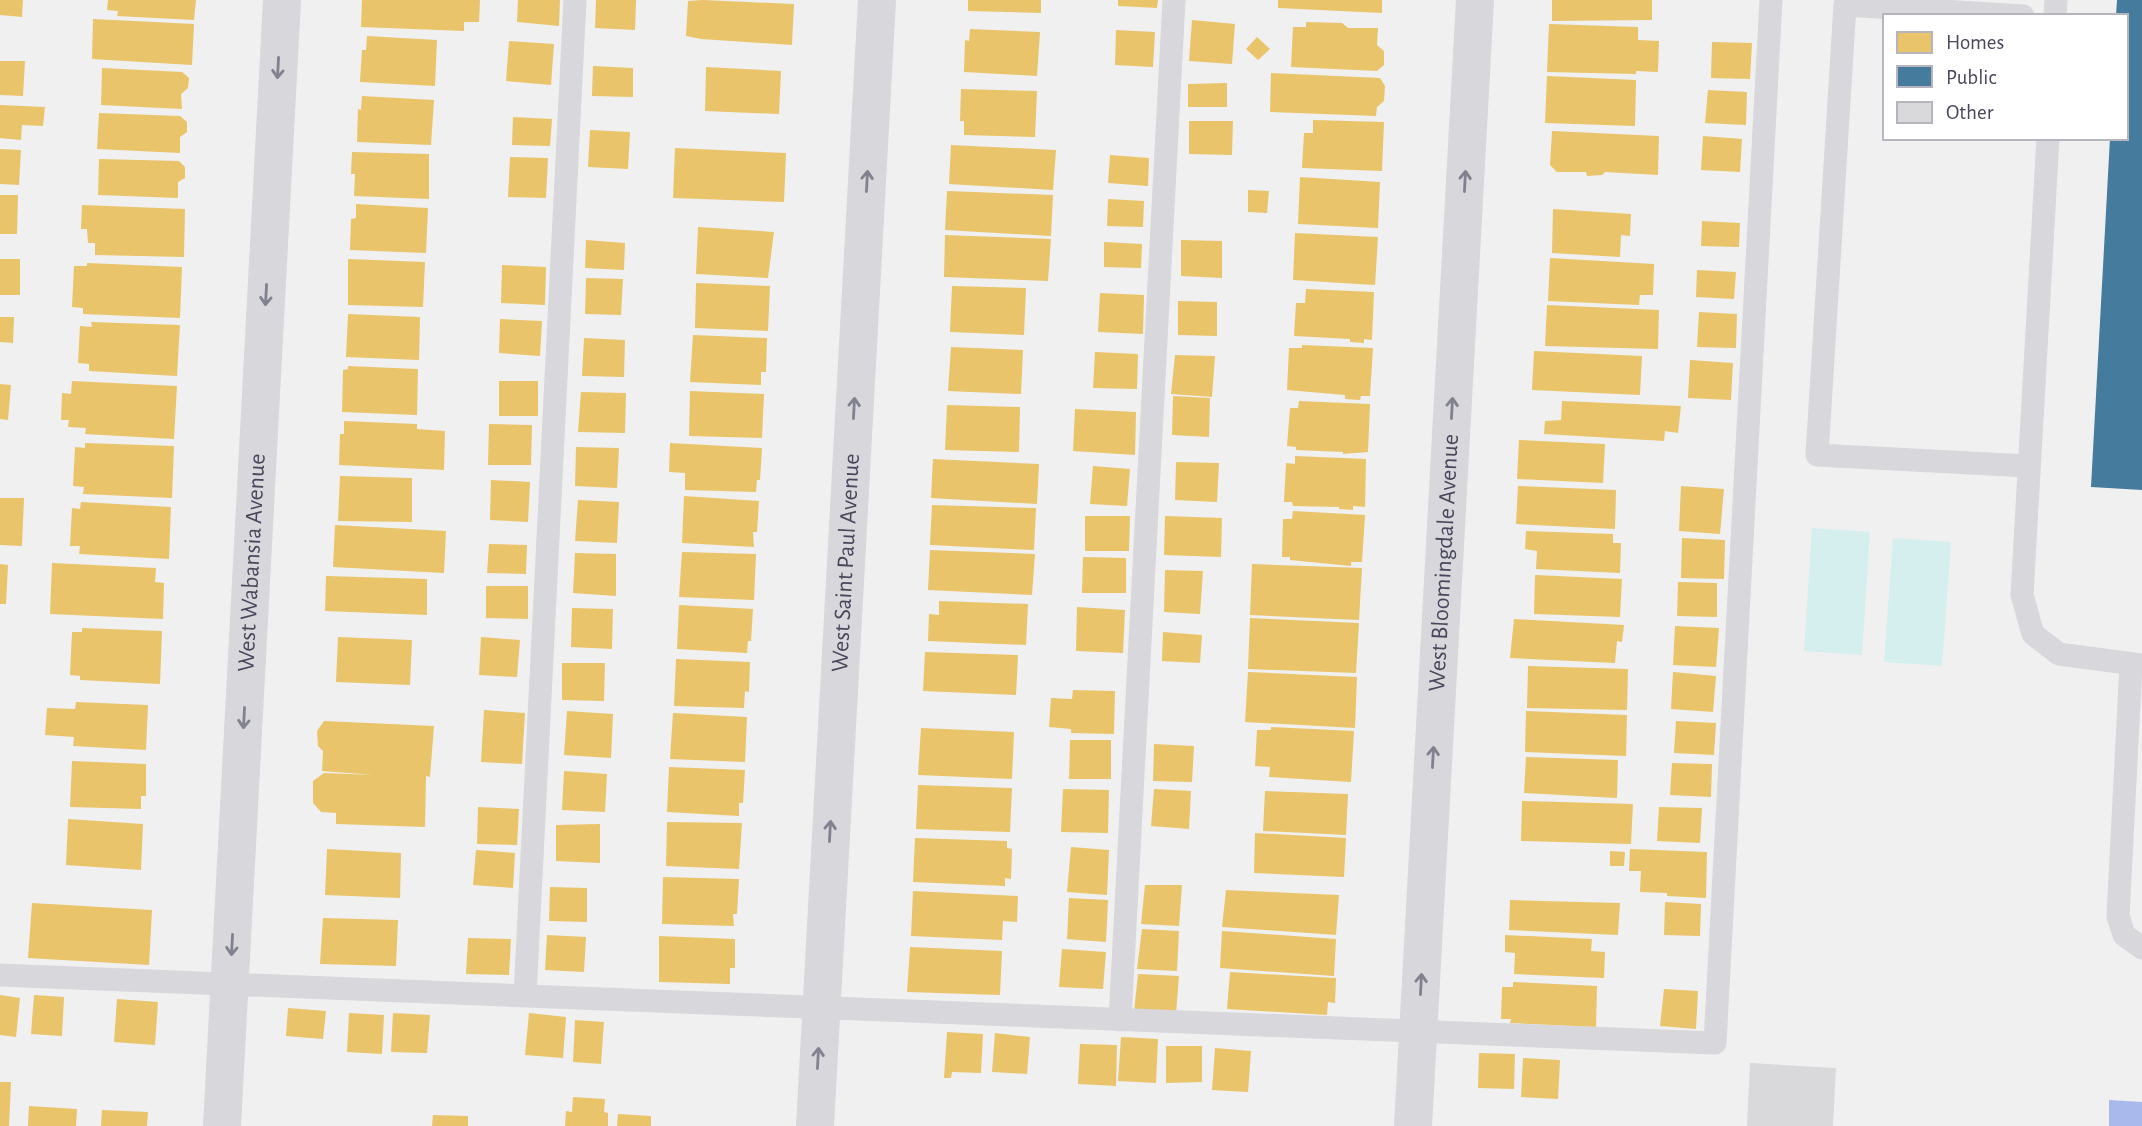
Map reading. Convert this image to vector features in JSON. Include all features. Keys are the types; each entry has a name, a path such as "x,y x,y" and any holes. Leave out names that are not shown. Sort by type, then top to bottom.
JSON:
{"street":[{"name":"West Wabansia Avenue","path":"222,1126 282,0"},
{"name":"West Saint Paul Avenue","path":"815,1126 877,0"},
{"name":"West Bloomingdale Avenue","path":"1413,1126 1475,0"}],"lane":[{"path":"525,996 575,0"},
{"path":"1120,1020 1174,0"},
{"path":"0,975 1715,1043 1771,0"},
{"path":"1991,14 1845,5 1817,454 2028,466"},
{"path":"2048,140 2022,595 2033,634 2059,654 2137,665 2118,916 2124,935 2142,948"}],"shaded area":[{"path":"1812,528 1870,532 1862,655 1804,651"},
{"path":"1893,538 1951,542 1942,666 1884,662"}],"water":[{"path":"2109,1100 2142,1102 2142,1126 2109,1126"}],"building: Homes":[{"path":"0,0 23,0 22,17 0,15"},
{"path":"108,0 196,0 194,20 117,16 118,11 107,10"},
{"path":"362,0 480,0 479,22 464,22 464,31 361,27"},
{"path":"518,0 560,0 559,26 517,22"},
{"path":"596,0 636,0 635,30 595,28"},
{"path":"968,0 1041,0 1041,13 968,11"},
{"path":"1118,0 1158,0 1157,8 1118,6"},
{"path":"1278,0 1382,0 1382,13 1278,8"},
{"path":"1552,0 1652,0 1652,20 1552,21"},
{"path":"688,1 794,4 792,45 686,36"},
{"path":"93,19 194,24 192,65 92,59"},
{"path":"1192,20 1235,24 1232,64 1189,61"},
{"path":"1306,22 1342,23 1348,28 1378,28 1377,45 1384,51 1384,65 1377,71 1291,67 1293,27 1306,27"},
{"path":"1549,24 1638,27 1638,40 1659,41 1658,72 1547,72"},
{"path":"970,29 1040,32 1037,76 964,72 965,40 969,41"},
{"path":"1116,30 1155,32 1153,67 1115,65"},
{"path":"367,36 437,40 435,86 360,82 362,50 366,50"},
{"path":"1257,37 1270,49 1258,60 1246,49"},
{"path":"509,41 554,44 551,85 506,81"},
{"path":"1712,42 1752,43 1750,79 1711,78"},
{"path":"0,61 25,61 23,96 0,95"},
{"path":"593,66 633,68 633,97 592,96"},
{"path":"706,67 781,71 779,114 705,111"},
{"path":"102,68 182,72 189,78 188,88 181,94 182,109 101,105"},
{"path":"1271,73 1380,78 1385,86 1384,101 1377,107 1376,116 1270,112"},
{"path":"1547,76 1636,80 1635,126 1545,123"},
{"path":"1227,83 1227,107 1188,107 1188,84"},
{"path":"961,89 1037,91 1035,137 964,135 964,121 960,121"},
{"path":"1708,90 1747,92 1746,125 1705,123"},
{"path":"362,96 434,100 431,145 357,142 358,109 361,110"},
{"path":"0,105 45,107 43,126 22,125 21,140 0,138"},
{"path":"99,113 180,116 187,122 187,132 180,137 180,153 97,149"},
{"path":"513,117 552,119 550,146 512,145"},
{"path":"1313,120 1384,122 1382,171 1302,168 1304,133 1313,133"},
{"path":"1189,121 1233,121 1232,155 1189,154"},
{"path":"590,130 630,132 628,169 588,167"},
{"path":"1552,131 1659,136 1658,175 1605,172 1602,175 1587,176 1586,172 1557,172 1550,165"},
{"path":"1703,136 1742,139 1740,172 1701,170"},
{"path":"951,145 1056,150 1053,190 949,184"},
{"path":"675,148 786,153 784,202 673,198"},
{"path":"0,149 21,150 19,185 0,184"},
{"path":"352,152 429,154 429,199 354,196"},
{"path":"1110,155 1149,158 1148,186 1108,183"},
{"path":"510,157 548,158 546,198 508,197"},
{"path":"99,159 179,161 185,167 185,178 178,182 178,198 98,195"},
{"path":"1300,177 1380,182 1378,228 1298,224"},
{"path":"1248,190 1269,191 1267,213 1248,212"},
{"path":"947,191 1053,195 1051,236 945,230"},
{"path":"0,195 18,195 17,234 0,234"},
{"path":"1108,199 1144,201 1143,227 1107,226"},
{"path":"356,204 428,208 426,253 350,250 351,219 356,218"},
{"path":"82,205 185,209 184,257 95,255 95,243 88,243 87,229 81,229"},
{"path":"1553,209 1631,214 1630,236 1621,235 1620,257 1552,253"},
{"path":"1702,221 1740,223 1739,247 1701,246"},
{"path":"698,227 774,232 768,278 696,274"},
{"path":"1295,233 1378,237 1375,285 1293,280"},
{"path":"945,235 1051,239 1048,281 944,277"},
{"path":"586,240 625,243 624,270 585,268"},
{"path":"1181,240 1222,241 1222,278 1181,276"},
{"path":"1104,242 1142,244 1141,268 1104,267"},
{"path":"1550,258 1654,264 1653,295 1640,295 1639,305 1548,301"},
{"path":"0,259 20,259 20,295 0,295"},
{"path":"348,259 425,262 423,307 348,305"},
{"path":"87,263 182,267 180,318 83,314 83,308 72,307 74,266 87,266"},
{"path":"502,265 546,267 545,305 501,303"},
{"path":"1697,270 1736,272 1734,299 1696,297"},
{"path":"586,278 623,279 621,315 585,314"},
{"path":"696,283 770,286 768,331 695,328"},
{"path":"952,286 1026,288 1024,335 950,332"},
{"path":"1306,289 1374,292 1372,340 1364,339 1364,343 1350,342 1350,339 1294,336 1296,303 1305,303"},
{"path":"1100,293 1144,295 1143,334 1098,332"},
{"path":"1178,301 1217,302 1217,336 1178,335"},
{"path":"1547,305 1659,310 1658,349 1545,346"},
{"path":"1699,312 1737,314 1736,348 1697,347"},
{"path":"348,314 420,317 419,360 346,357"},
{"path":"0,317 14,317 13,343 0,342"},
{"path":"500,319 542,321 540,356 499,353"},
{"path":"91,322 180,325 177,376 89,371 89,364 78,363 80,326 92,327"},
{"path":"693,335 767,338 766,372 761,372 761,385 690,382"},
{"path":"584,338 625,340 624,377 582,376"},
{"path":"1302,345 1373,348 1370,396 1361,396 1360,400 1345,399 1345,395 1287,390 1289,348 1302,348"},
{"path":"951,347 1023,350 1021,394 948,391"},
{"path":"1534,351 1642,356 1640,395 1532,390"},
{"path":"1095,352 1138,354 1137,389 1093,388"},
{"path":"1175,355 1215,356 1212,397 1171,394"},
{"path":"1690,360 1733,363 1731,400 1688,398"},
{"path":"348,366 418,369 417,415 342,412 343,370 348,369"},
{"path":"72,381 177,386 174,439 85,434 86,428 68,427 69,420 61,420 62,393 71,394"},
{"path":"499,381 538,381 538,416 499,416"},
{"path":"0,384 11,385 8,420 0,419"},
{"path":"690,391 764,394 762,438 689,436"},
{"path":"581,392 626,393 625,433 578,432"},
{"path":"1173,396 1210,398 1209,437 1172,435"},
{"path":"1299,401 1370,404 1368,452 1343,454 1296,450 1296,447 1287,446 1290,408 1298,408"},
{"path":"1562,401 1681,406 1678,433 1665,431 1664,441 1544,434 1545,421 1561,420"},
{"path":"947,405 1020,407 1019,452 945,450"},
{"path":"1075,409 1136,412 1135,455 1073,451"},
{"path":"344,421 417,424 417,429 445,431 444,470 339,465 340,434 344,434"},
{"path":"489,424 532,425 531,465 488,465"},
{"path":"1519,440 1605,444 1603,483 1517,479"},
{"path":"85,443 174,446 172,498 83,494 84,487 73,486 75,447 85,448"},
{"path":"670,443 762,448 760,480 757,480 756,492 685,490 685,473 669,472"},
{"path":"576,447 619,448 617,488 575,486"},
{"path":"1295,456 1366,459 1365,507 1353,506 1353,510 1293,506 1292,502 1284,502 1286,463 1295,464"},
{"path":"933,459 1039,464 1037,504 931,498"},
{"path":"1176,462 1219,463 1217,502 1175,500"},
{"path":"1093,466 1130,469 1127,506 1090,504"},
{"path":"340,476 412,478 412,522 338,521"},
{"path":"491,480 530,482 528,522 490,520"},
{"path":"1518,486 1616,490 1615,529 1516,524"},
{"path":"1681,486 1724,489 1720,534 1679,531"},
{"path":"684,496 759,501 757,532 753,532 754,547 682,543"},
{"path":"0,498 24,498 22,546 0,545"},
{"path":"578,500 619,502 617,543 575,541"},
{"path":"81,502 171,507 169,559 79,554 80,546 70,546 72,508 80,509"},
{"path":"932,505 1036,508 1034,550 930,545"},
{"path":"1293,511 1365,515 1362,562 1351,562 1351,566 1282,557 1283,519 1292,519"},
{"path":"1085,516 1130,516 1129,551 1085,551"},
{"path":"1165,516 1222,518 1221,557 1164,555"},
{"path":"335,525 446,531 444,573 333,567"},
{"path":"1526,531 1613,534 1613,543 1621,543 1620,573 1536,569 1537,551 1525,549"},
{"path":"1682,538 1725,540 1724,579 1681,578"},
{"path":"489,544 527,545 526,574 487,573"},
{"path":"930,550 1035,554 1032,595 928,590"},
{"path":"682,552 756,554 754,600 679,597"},
{"path":"575,553 616,554 616,596 573,593"},
{"path":"1083,557 1126,558 1126,593 1082,593"},
{"path":"52,563 156,568 155,582 164,583 163,619 50,614"},
{"path":"0,564 8,565 6,604 0,604"},
{"path":"1252,564 1362,568 1359,620 1250,615"},
{"path":"1165,570 1203,571 1200,614 1164,612"},
{"path":"1535,575 1622,579 1620,617 1534,614"},
{"path":"326,576 427,579 427,615 325,611"},
{"path":"1678,582 1717,583 1717,617 1677,616"},
{"path":"486,586 528,586 528,619 486,618"},
{"path":"939,601 1028,604 1026,645 928,641 929,614 939,615"},
{"path":"679,605 753,609 751,641 748,641 747,653 677,649"},
{"path":"1077,607 1125,610 1123,653 1076,651"},
{"path":"572,608 613,609 612,649 571,647"},
{"path":"1250,618 1359,623 1356,673 1248,669"},
{"path":"1514,619 1624,625 1622,642 1617,641 1615,663 1510,658"},
{"path":"1675,626 1719,628 1716,667 1673,665"},
{"path":"82,628 162,631 160,684 80,680 80,676 70,675 72,632 82,632"},
{"path":"1163,632 1202,635 1200,663 1162,661"},
{"path":"338,637 412,640 410,685 336,682"},
{"path":"481,637 520,640 517,677 479,675"},
{"path":"925,652 1018,655 1016,695 923,691"},
{"path":"676,659 750,662 749,692 745,691 744,708 674,706"},
{"path":"562,663 605,663 604,701 562,700"},
{"path":"1528,666 1628,669 1627,710 1527,708"},
{"path":"1248,672 1357,677 1355,728 1245,722"},
{"path":"1673,672 1716,676 1713,712 1671,709"},
{"path":"1073,690 1115,691 1114,734 1071,733 1071,729 1049,727 1051,698 1072,699"},
{"path":"76,702 148,705 146,750 73,746 74,737 45,735 47,708 75,709"},
{"path":"484,710 525,713 522,764 481,762"},
{"path":"567,711 613,714 611,758 564,755"},
{"path":"1526,711 1627,715 1626,756 1525,752"},
{"path":"673,713 747,717 745,762 670,759"},
{"path":"324,721 434,726 430,777 426,776 425,827 336,824 336,813 321,812 313,803 313,781 324,773 374,775 322,771 323,751 318,746 317,731"},
{"path":"1676,721 1716,723 1714,755 1674,753"},
{"path":"1271,727 1354,731 1351,782 1269,777 1270,767 1255,766 1257,730 1271,730"},
{"path":"921,728 1014,732 1012,779 918,775"},
{"path":"1070,740 1111,740 1111,779 1069,779"},
{"path":"1154,744 1194,746 1192,782 1153,781"},
{"path":"1526,757 1618,760 1617,798 1524,793"},
{"path":"72,761 146,764 146,796 141,796 141,809 70,807"},
{"path":"1672,763 1712,764 1711,797 1670,795"},
{"path":"669,767 745,770 743,803 739,803 739,816 667,812"},
{"path":"564,771 607,774 605,812 562,810"},
{"path":"918,785 1012,788 1010,832 916,829"},
{"path":"1063,789 1109,790 1108,833 1061,832"},
{"path":"1154,789 1191,791 1189,829 1151,826"},
{"path":"1265,791 1348,794 1346,835 1263,831"},
{"path":"1522,801 1633,804 1631,844 1521,841"},
{"path":"478,807 519,809 517,845 477,844"},
{"path":"1659,807 1702,808 1700,843 1657,841"},
{"path":"68,819 143,824 141,870 66,865"},
{"path":"667,822 742,823 739,869 666,866"},
{"path":"600,824 600,863 556,861 556,825"},
{"path":"1255,833 1346,838 1344,877 1254,873"},
{"path":"915,838 1007,841 1007,848 1012,849 1011,879 1005,878 1005,886 913,882"},
{"path":"1071,847 1109,850 1107,895 1067,892"},
{"path":"327,849 401,853 400,898 325,895"},
{"path":"1630,849 1707,852 1706,898 1640,892 1641,871 1629,871"},
{"path":"476,850 515,853 513,888 473,885"},
{"path":"1610,851 1625,852 1624,866 1610,866"},
{"path":"663,877 739,879 737,914 733,914 734,926 662,924"},
{"path":"1145,885 1182,885 1179,926 1141,924"},
{"path":"550,887 587,888 587,922 549,921"},
{"path":"1226,890 1339,895 1336,935 1222,927"},
{"path":"913,891 1018,896 1017,922 1003,921 1002,940 911,936"},
{"path":"1069,898 1108,900 1106,942 1067,939"},
{"path":"1510,900 1620,903 1618,935 1509,930"},
{"path":"1665,902 1701,904 1700,936 1664,935"},
{"path":"32,903 152,910 149,965 28,958"},
{"path":"323,918 398,920 396,966 320,964"},
{"path":"1142,929 1179,931 1177,971 1137,969"},
{"path":"1222,931 1336,939 1334,976 1220,968"},
{"path":"547,935 586,937 584,972 545,970"},
{"path":"1505,935 1592,939 1591,951 1605,952 1604,978 1514,974 1515,953 1505,952"},
{"path":"659,936 735,939 735,968 730,968 730,984 659,982"},
{"path":"468,938 511,939 509,975 466,974"},
{"path":"910,947 1002,951 1000,995 907,992"},
{"path":"1062,949 1106,952 1103,989 1059,987"},
{"path":"1230,972 1336,978 1335,1003 1328,1002 1327,1015 1227,1009"},
{"path":"1138,974 1179,976 1176,1014 1134,1012"},
{"path":"1513,982 1597,986 1596,1027 1510,1023 1511,1019 1501,1019 1502,987 1513,987"},
{"path":"1664,989 1698,991 1696,1029 1660,1026"},
{"path":"0,995 20,998 16,1037 0,1035"},
{"path":"34,995 64,997 62,1036 31,1034"},
{"path":"117,999 158,1002 155,1045 114,1042"},
{"path":"288,1008 326,1011 323,1039 286,1036"},
{"path":"349,1013 384,1015 382,1054 347,1052"},
{"path":"393,1013 430,1015 427,1053 391,1052"},
{"path":"529,1013 566,1017 563,1058 525,1055"},
{"path":"575,1020 604,1022 601,1064 573,1062"},
{"path":"947,1032 983,1034 981,1073 952,1072 951,1078 944,1078"},
{"path":"995,1033 1030,1037 1027,1074 992,1072"},
{"path":"1121,1037 1158,1039 1156,1083 1118,1081"},
{"path":"1080,1044 1117,1045 1116,1086 1078,1084"},
{"path":"1166,1046 1202,1046 1202,1082 1166,1083"},
{"path":"1215,1048 1251,1051 1248,1092 1212,1090"},
{"path":"1479,1053 1515,1054 1514,1089 1478,1088"},
{"path":"1523,1058 1560,1060 1558,1099 1521,1097"},
{"path":"0,1082 11,1082 9,1126 0,1126"},
{"path":"573,1097 605,1099 604,1112 608,1113 608,1126 565,1126 566,1111 572,1112"},
{"path":"29,1106 77,1109 76,1126 28,1126"},
{"path":"102,1110 148,1112 147,1126 101,1126"},
{"path":"618,1114 651,1116 651,1126 617,1126"},
{"path":"433,1115 468,1116 468,1126 432,1126"}],"building: Public":[{"path":"2117,0 2142,0 2142,490 2091,487 2110,140 2128,140 2128,14 2116,14"}],"building: Other":[{"path":"1750,1063 1836,1068 1833,1126 1747,1126"}]}
